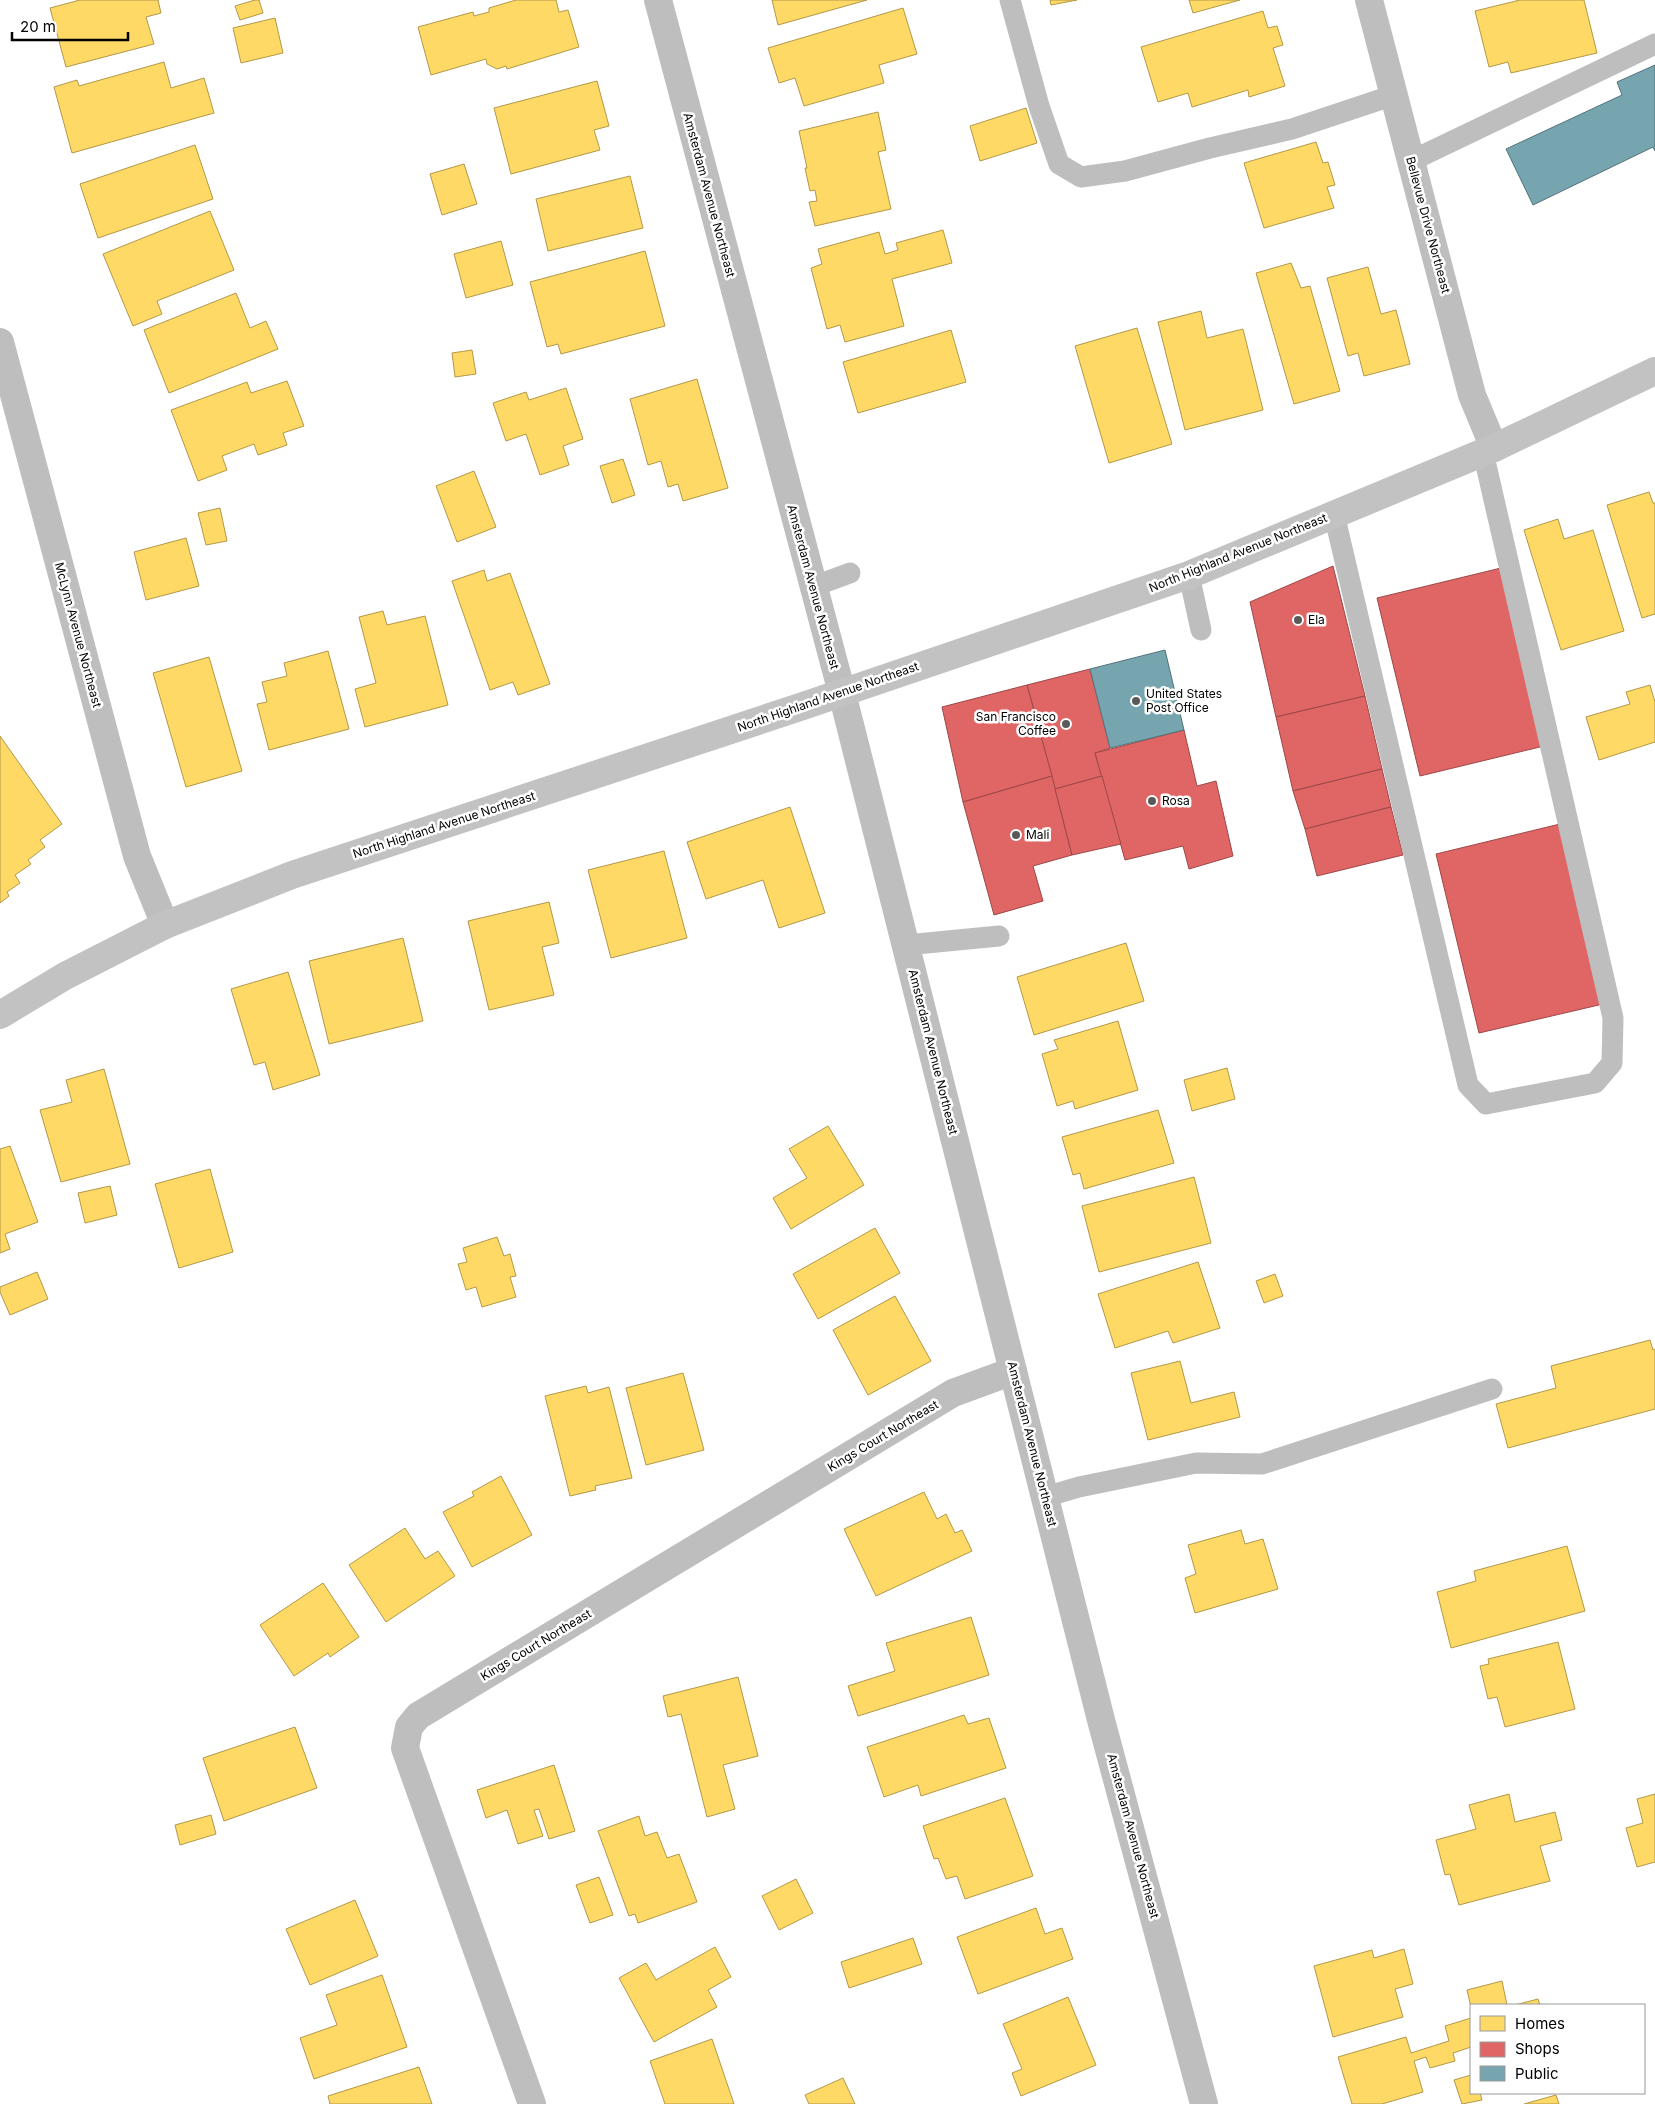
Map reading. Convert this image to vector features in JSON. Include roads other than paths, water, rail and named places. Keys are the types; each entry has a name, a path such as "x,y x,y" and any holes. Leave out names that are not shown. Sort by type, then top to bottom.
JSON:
{"street":[{"name":"Amsterdam Avenue Northeast","path":"658,0 812,587 842,693 1101,1720 1204,2104"},
{"name":"Bellevue Drive Northeast","path":"1369,0 1488,450"},
{"name":"McLynn Avenue Northeast","path":"0,342 137,856 165,925"},
{"name":"North Highland Avenue Northeast","path":"0,1015 65,976 165,925 292,875 842,693 1189,575 1488,450 1655,371"},
{"name":"Kings Court Northeast","path":"532,2104 405,1748 409,1727 418,1716 953,1393 1013,1371"}],"lane":[{"path":"1010,0 1039,106 1059,164 1081,177 1125,171 1210,148 1292,129 1394,95"},
{"path":"1411,161 1655,44"},
{"path":"1334,514 1468,1084 1486,1104 1595,1083 1612,1063 1613,1018 1488,450"},
{"path":"812,587 850,573"},
{"path":"1189,575 1201,630"},
{"path":"906,945 999,936"},
{"path":"1045,1497 1196,1463 1262,1464 1492,1388"}],"place":[{"name":"Ela","path":"1298,620"},
{"name":"United States Post Office","path":"1136,701"},
{"name":"San Francisco Coffee","path":"1066,724"},
{"name":"Rosa","path":"1152,801"},
{"name":"Mali","path":"1016,835"}]}
